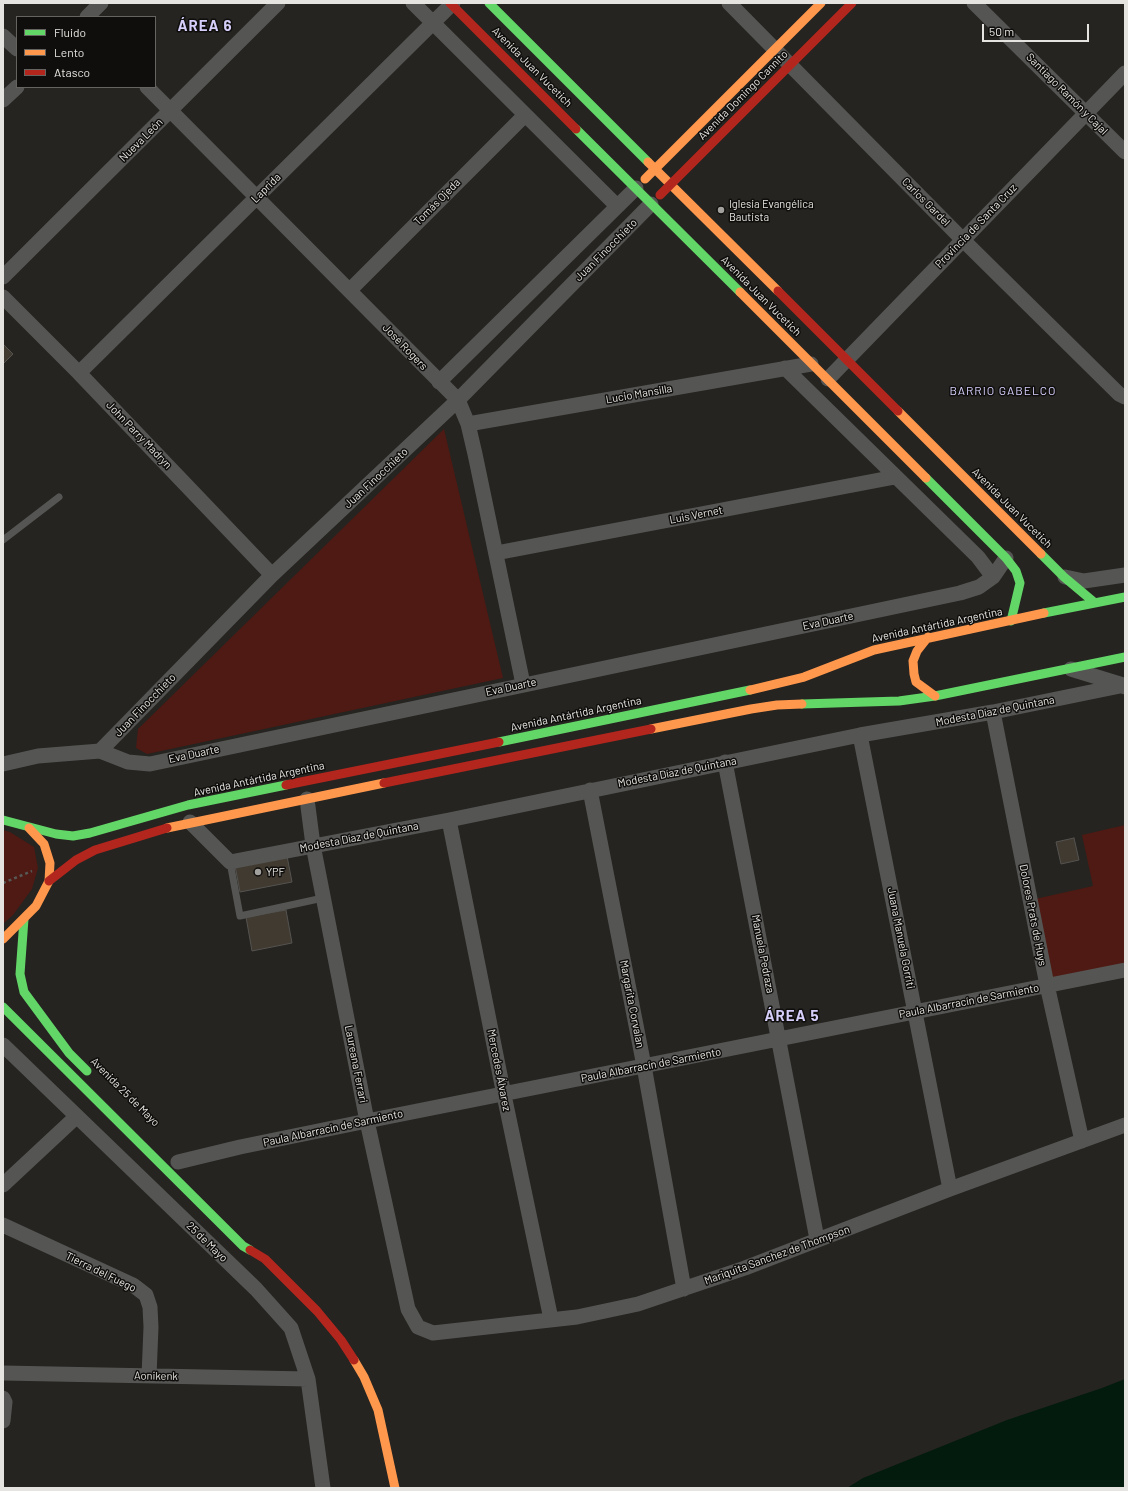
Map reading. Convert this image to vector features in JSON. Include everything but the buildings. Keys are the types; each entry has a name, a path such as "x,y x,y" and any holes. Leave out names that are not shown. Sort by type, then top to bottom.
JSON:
{"main road":[{"name":"Avenida Juan Vucetich","path":"489,3 1064,577 1095,603"},
{"name":"Avenida Domingo Cannito","path":"636,188 822,3"},
{"name":"Avenida Domingo Cannito","path":"652,204 852,3"},
{"name":"Avenida Juan Vucetich","path":"452,4 1006,558 1016,571 1020,583 1011,621"},
{"name":"Avenida Antártida Argentina","path":"3,820 30,828 73,836 90,833 188,806 766,687 804,677 874,650 928,637 1125,597"},
{"path":"928,637 913,661 914,674 916,682 935,696"},
{"path":"49,881 76,860 95,850 136,836 190,822 662,725 751,709 778,706 899,701 935,696 1125,657"},
{"path":"3,939 36,906 49,881 50,863 44,844 30,828"},
{"name":"Avenida 25 de Mayo","path":"24,918 20,974 24,992 69,1053 96,1080"},
{"path":"3,1007 243,1246 265,1259 322,1317 341,1340 364,1377 378,1410 394,1484"},
{"path":"256,1242 265,1259"}],"street":[{"path":"88,16 101,3"},
{"name":"Nueva León","path":"3,277 278,3"},
{"path":"413,3 616,206"},
{"name":"Carlos Gardel","path":"729,3 963,240 1119,394 1125,397"},
{"name":"Santiago Ramón y Cajal","path":"974,3 1125,152"},
{"name":"Laprida","path":"79,372 452,4"},
{"path":"3,36 16,48"},
{"name":"Provincia de Santa Cruz","path":"828,379 1125,73"},
{"path":"3,100 16,88"},
{"name":"José Rogers","path":"148,88 458,400 468,424 523,684"},
{"name":"Tomás Ojeda","path":"350,290 525,115"},
{"path":"439,382 616,206 636,188"},
{"name":"Juan Finocchieto","path":"100,751 272,575 458,400 652,204"},
{"name":"John Parry Madryn","path":"3,297 79,372 272,575"},
{"name":"Lucio Mansilla","path":"468,424 811,364"},
{"path":"785,368 978,557 993,577"},
{"name":"Luis Vernet","path":"496,553 895,477"},
{"name":"Eva Duarte","path":"3,764 38,756 100,751 128,762 150,764 523,684 960,593 979,587 993,577 1006,558"},
{"path":"1064,577 1084,581 1125,575"},
{"path":"1070,668 1125,686"},
{"name":"Modesta Díaz de Quintana","path":"230,862 449,820 860,735 993,712 1125,686"},
{"name":"Dolores Prats de Huys","path":"993,712 1047,985 1082,1141"},
{"name":"Juana Manuela Gorriti","path":"860,735 950,1189"},
{"name":"Manuela Pedraza","path":"725,762 817,1239"},
{"name":"Margarita Corvalan","path":"590,790 644,1066 684,1289"},
{"name":"Laureana Ferrari","path":"307,799 313,845 367,1121 408,1309 418,1327"},
{"name":"Mercedes Álvarez","path":"449,820 504,1095 552,1319"},
{"path":"190,822 230,862"},
{"name":"Paula Albarracín de Sarmiento","path":"178,1162 240,1147 367,1121 504,1095 1125,970"},
{"name":"25 de Mayo","path":"3,1045 277,1310 291,1328 308,1379 323,1488"},
{"path":"3,1185 77,1116"},
{"name":"Mariquita Sanchez de Thompson","path":"418,1327 433,1332 577,1317 638,1304 684,1289 891,1213 950,1189 1125,1125"},
{"name":"Tierra del Fuego","path":"3,1225 133,1285 146,1295 150,1307 151,1327 149,1376"},
{"name":"Aonikenk","path":"3,1373 308,1379"},
{"path":"3,1398 3,1422"}],"lane":[{"path":"3,540 59,497"},
{"path":"230,862 240,916 323,898"}],"path":[{"path":"3,883 50,863"}],"shaded area":[{"path":"444,429 503,678 147,754 136,748 138,729"},
{"path":"1125,825 1125,963 1053,979 1035,899 1093,886 1082,835"},
{"path":"3,830 10,832 34,847 38,868 32,889 13,915 3,924"},
{"path":"1125,1379 1125,1488 847,1488 863,1478 1007,1420"}],"traffic: fast":[{"path":"489,3 648,162"},
{"path":"576,129 740,292"},
{"path":"926,478 1006,558 1016,571 1020,583 1011,621"},
{"path":"1041,554 1064,577 1095,603"},
{"path":"1044,613 1125,597"},
{"path":"802,704 899,701 935,696 1125,657"},
{"path":"499,742 750,690"},
{"path":"3,820 56,834 73,836 90,833 188,805 286,785"},
{"path":"24,919 20,974 24,992 69,1053 87,1071"},
{"path":"3,1007 243,1246 250,1250"}],"traffic: slow":[{"path":"645,179 821,3"},
{"path":"648,162 778,291"},
{"path":"740,292 926,478"},
{"path":"898,411 1041,554"},
{"path":"750,690 804,677 874,650 1044,613"},
{"path":"928,637 917,651 913,661 914,674 916,682 935,696"},
{"path":"651,729 751,709 777,705 802,704"},
{"path":"167,828 384,783"},
{"path":"3,939 36,906 49,881 50,863 44,844 29,828"},
{"path":"354,1360 364,1377 378,1410 395,1488"}],"traffic: jam":[{"path":"450,3 576,129"},
{"path":"660,195 852,3"},
{"path":"778,291 898,411"},
{"path":"384,783 651,729"},
{"path":"286,785 499,742"},
{"path":"49,881 76,860 95,850 167,828"},
{"path":"250,1250 265,1259 317,1311 341,1340 354,1360"}],"place":[{"name":"Iglesia Evangélica Bautista","path":"721,210"},
{"name":"YPF","path":"258,872"}],"district":[{"name":"ÁREA 6","path":"205,26"},
{"name":"BARRIO GABELCO","path":"1003,391"},
{"name":"ÁREA 5","path":"792,1016"}]}
